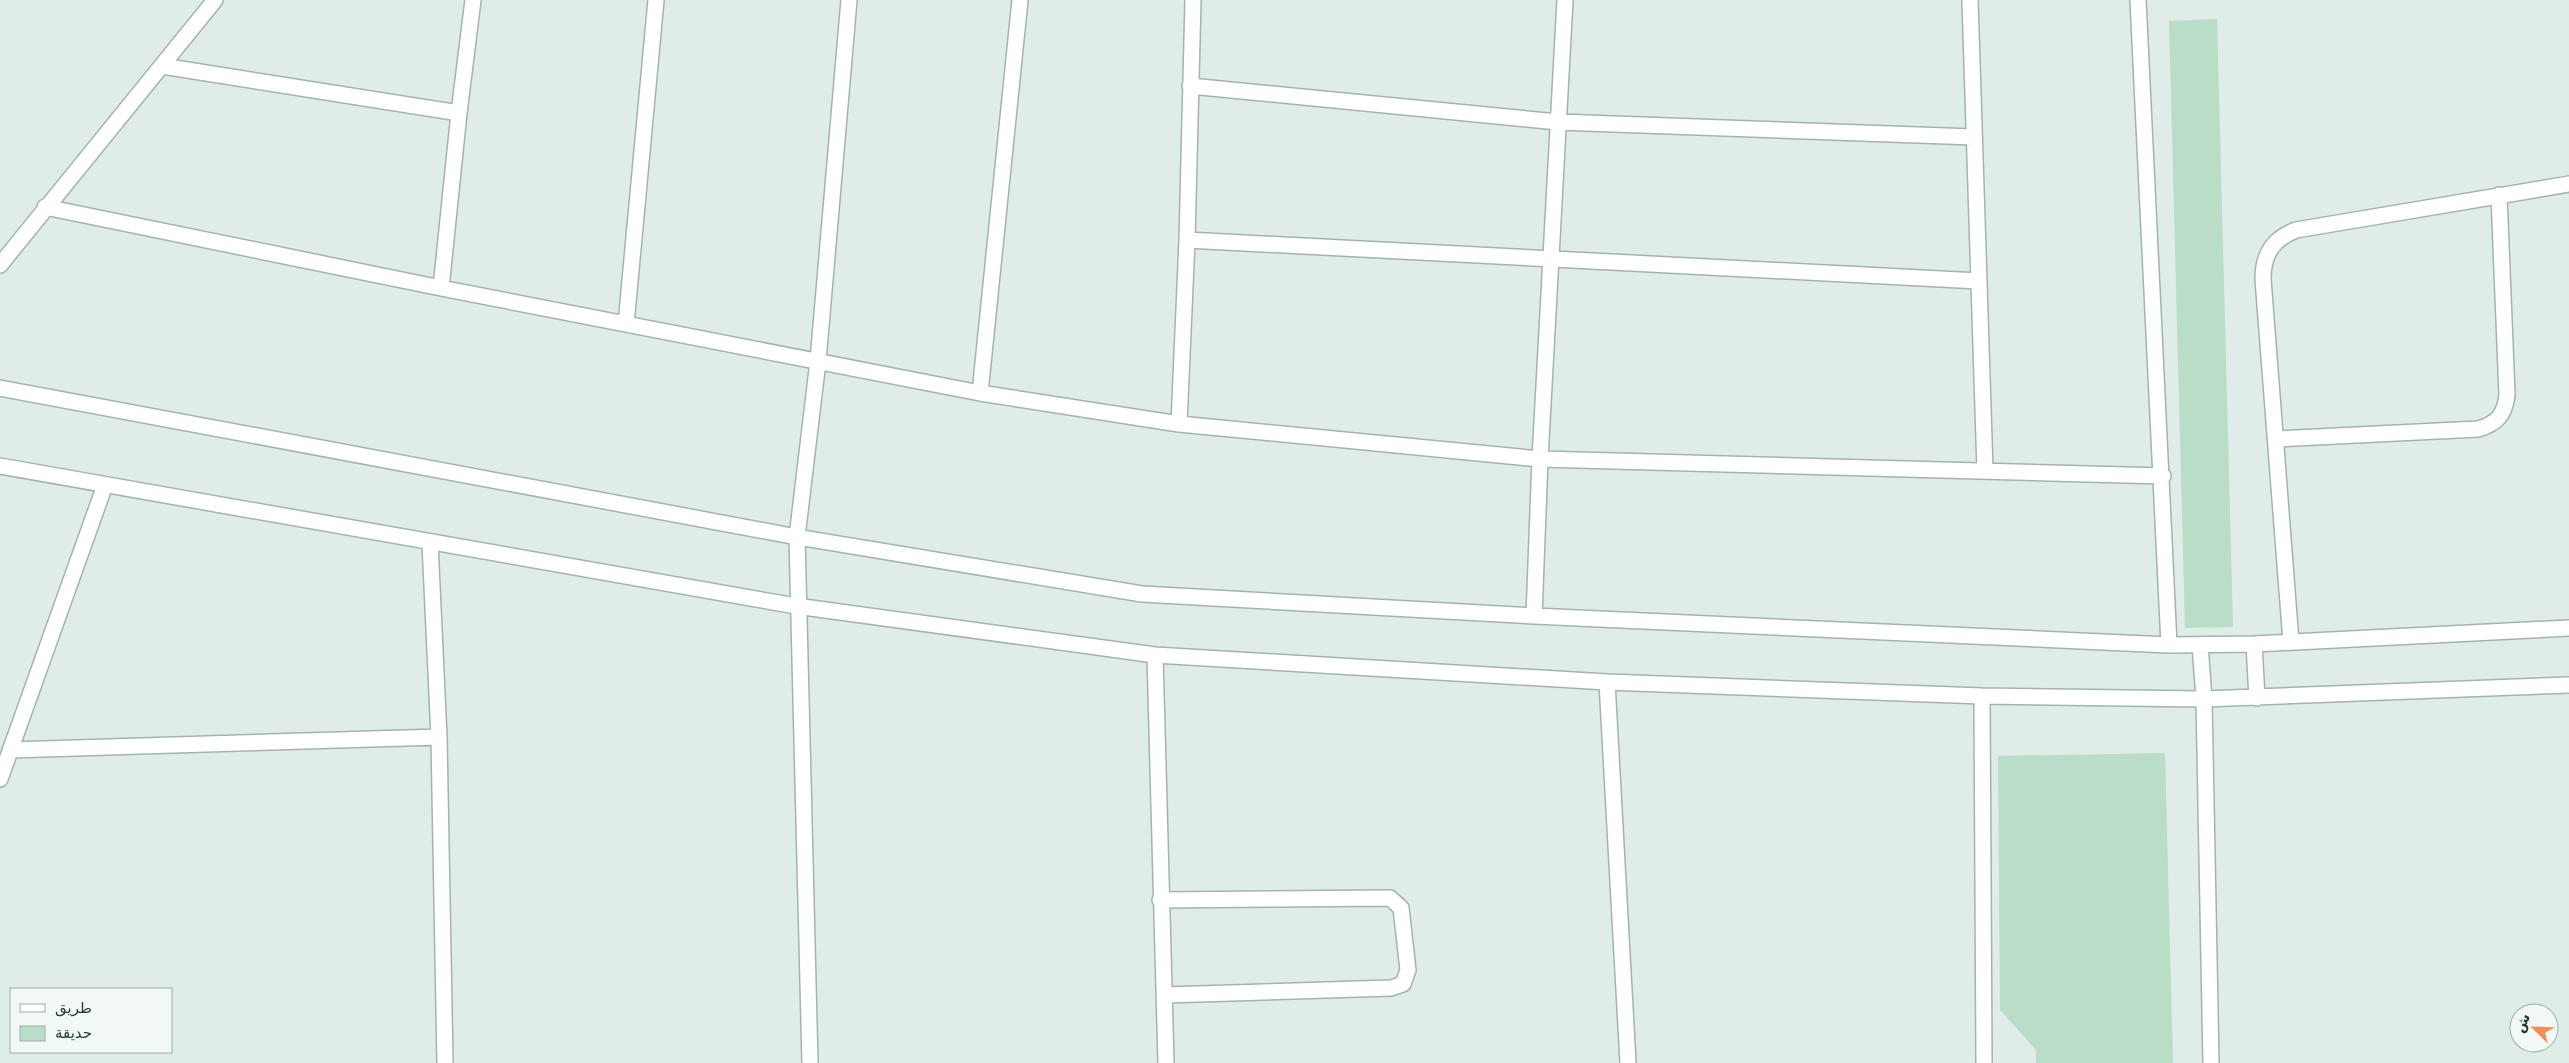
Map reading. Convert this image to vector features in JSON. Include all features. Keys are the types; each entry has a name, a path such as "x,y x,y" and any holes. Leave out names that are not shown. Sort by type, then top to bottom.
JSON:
{"street":[{"path":"0,264 44,207 215,0"},
{"path":"441,288 473,0"},
{"path":"626,324 656,0"},
{"path":"810,1063 796,606 796,537 818,361 849,0"},
{"path":"980,393 1020,0"},
{"path":"1179,424 1187,240 1192,0"},
{"path":"1534,616 1540,459 1565,0"},
{"path":"1970,0 1985,472"},
{"path":"2138,0 2169,645"},
{"path":"162,66 459,113"},
{"path":"1190,86 1558,122 1974,137"},
{"path":"2291,642 2263,279 2266,256 2272,246 2282,236 2296,230 2569,184"},
{"path":"2276,440 2478,429 2490,426 2501,417 2506,406 2507,395 2499,195"},
{"path":"44,207 441,288 980,393 1179,424 1540,459 2162,476"},
{"path":"1187,240 1979,281"},
{"path":"0,388 796,537 1142,594 1534,616 2169,645 2254,644 2569,628"},
{"path":"0,466 796,606 1155,655 1607,682 1982,696 2204,699 2569,685"},
{"path":"0,779 105,485"},
{"path":"430,543 439,737 445,1063"},
{"path":"2254,644 2257,698"},
{"path":"2200,645 2204,699 2211,1063"},
{"path":"1155,655 1160,900 1165,995 1166,1063"},
{"path":"1607,682 1628,1063"},
{"path":"1982,696 1984,1063"},
{"path":"10,750 439,737"},
{"path":"1160,900 1390,898 1401,908 1408,970 1403,984 1390,988 1165,995"}],"green space":[{"path":"2217,19 2233,627 2185,628 2169,21"},
{"path":"2165,753 2173,1063 2036,1063 2036,1050 2000,1010 1998,756"}]}
